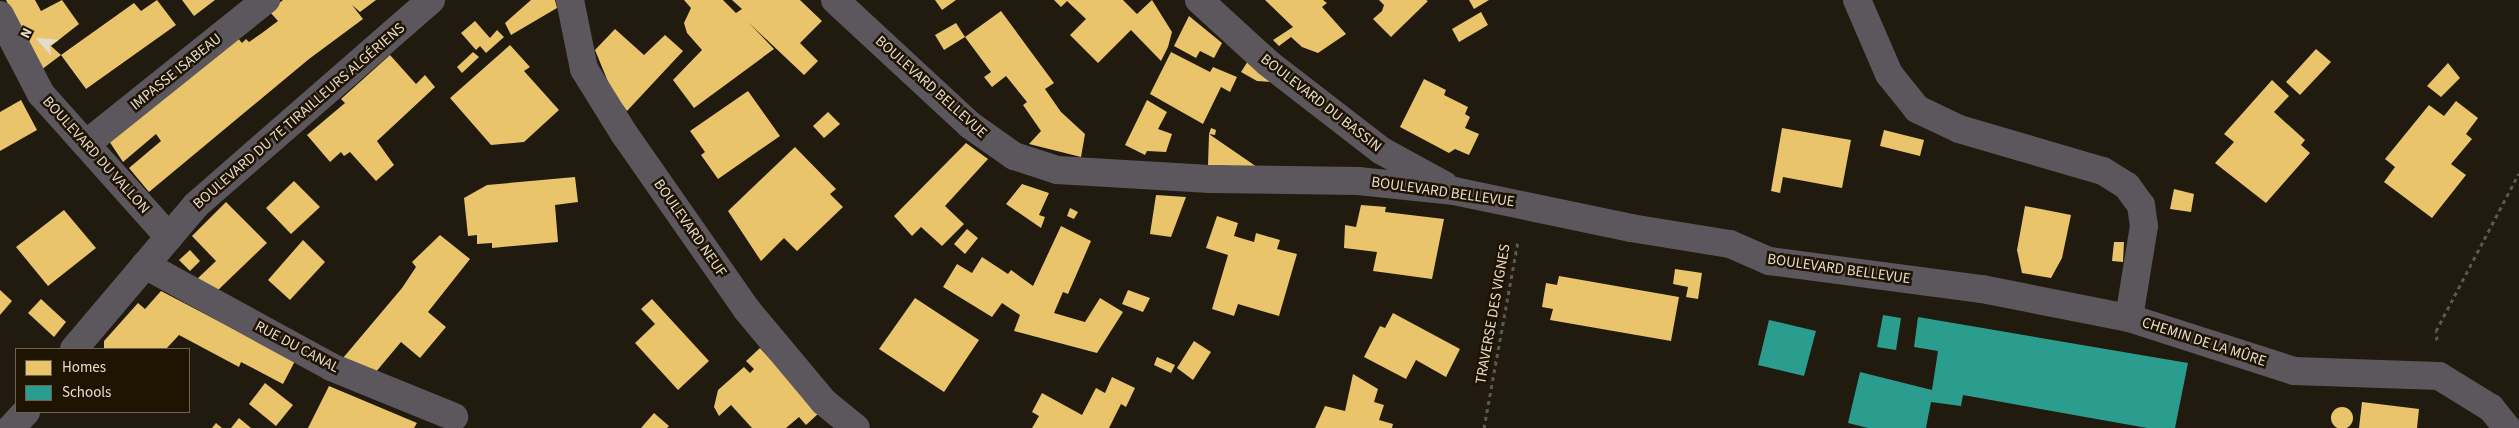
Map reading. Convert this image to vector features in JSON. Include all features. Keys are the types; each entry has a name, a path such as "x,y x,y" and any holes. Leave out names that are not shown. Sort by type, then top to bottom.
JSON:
{"street":[{"name":"IMPASSE ISABEAU","path":"86,144 266,0"},
{"name":"BOULEVARD DU 7E TIRAILLEURS ALGÉRIENS","path":"75,348 196,205 431,0"},
{"name":"BOULEVARD NEUF","path":"570,0 584,69 625,135 748,310 824,402 856,428"},
{"name":"BOULEVARD BELLEVUE","path":"835,0 970,125 1014,156 1048,167 1096,173 1210,179 1358,181 1454,190 1631,228 1730,244 1769,261 1982,289 2129,318"},
{"name":"BOULEVARD DU BASSIN","path":"1199,0 1268,63 1382,151 1454,190"},
{"name":"CHEMIN DE LA MÛRE","path":"1857,0 1889,74 1917,108 1959,129 2103,171 2127,186 2141,205 2144,226 2129,318 2294,371 2439,376 2491,408 2507,428"},
{"name":"BOULEVARD DU VALLON","path":"0,15 41,94 169,237"},
{"name":"RUE DU CANAL","path":"145,264 331,367 454,417"},
{"path":"11,428 25,413"}],"path":[{"path":"2439,376 2436,331 2519,173"},
{"name":"TRAVERSE DES VIGNES","path":"1484,428 1525,204"}],"building: Homes":[{"path":"6,0 35,0 41,11 62,0 79,24 51,46 61,55 41,70"},
{"path":"157,0 176,25 86,89 61,55 134,3 141,11"},
{"path":"182,0 215,0 194,16"},
{"path":"283,0 376,0 360,12 352,5 363,19 309,59 149,192 129,168 161,141 156,134 123,162 107,138 237,37 242,43 246,39 249,42 278,21 269,11"},
{"path":"531,0 555,0 557,8 511,35 505,23"},
{"path":"684,0 723,0 736,13 742,9 732,0 800,0 822,21 800,43 818,61 804,75 748,22 774,49 694,108 673,80 702,50 687,33 684,23 691,8"},
{"path":"935,0 956,0 942,10"},
{"path":"1054,0 1123,0 1137,14 1152,0 1172,32 1168,47 1161,61 1131,30 1098,63 1070,35 1086,19 1067,1 1061,7"},
{"path":"1265,0 1323,0 1327,3 1322,7 1346,34 1318,53 1302,47 1291,37 1279,46 1273,40 1293,27"},
{"path":"1379,0 1428,1 1391,37 1373,19 1382,11 1384,5"},
{"path":"1469,0 1489,0 1474,9"},
{"path":"1001,11 1054,83 1045,89 1061,112 1085,134 1081,157 1029,144 1041,131 1023,105 1027,102 1006,76 992,87 984,77 991,72 965,37"},
{"path":"1481,12 1488,25 1459,42 1452,29"},
{"path":"1189,16 1222,43 1214,58 1200,51 1196,58 1174,46"},
{"path":"475,21 490,38 497,30 504,37 486,53 480,46 476,50 461,33"},
{"path":"956,23 965,37 944,50 935,35"},
{"path":"615,29 644,55 665,35 683,51 627,111 611,89 595,50"},
{"path":"510,45 530,67 524,71 559,110 524,142 491,145 450,98"},
{"path":"2316,49 2331,62 2300,95 2286,82"},
{"path":"473,52 479,57 462,73 457,67"},
{"path":"1171,52 1210,72 1213,67 1237,77 1230,92 1221,87 1203,124 1150,94"},
{"path":"390,55 416,84 425,75 435,87 377,141 394,165 376,181 350,152 344,156 341,152 330,162 307,135 345,103 341,99"},
{"path":"1248,61 1273,82 1257,81 1241,72"},
{"path":"2448,63 2460,78 2441,97 2427,86"},
{"path":"1424,79 1446,90 1444,95 1468,107 1465,114 1470,117 1465,128 1479,134 1469,155 1455,149 1449,153 1400,127"},
{"path":"2272,80 2289,96 2274,112 2305,140 2301,145 2310,153 2266,203 2215,163 2234,142 2224,134"},
{"path":"748,91 780,136 718,179 701,155 705,152 690,131"},
{"path":"21,100 37,130 0,151 0,112"},
{"path":"1147,100 1167,112 1158,129 1172,134 1166,152 1147,151 1145,155 1125,145"},
{"path":"2456,101 2478,118 2466,134 2472,139 2451,164 2466,175 2432,218 2384,182 2395,167 2385,159 2429,105 2444,116"},
{"path":"828,112 840,124 824,138 813,126"},
{"path":"1211,128 1216,130 1215,135 1209,134"},
{"path":"1782,128 1851,140 1842,188 1783,177 1780,193 1771,191"},
{"path":"1884,130 1924,140 1920,156 1880,146"},
{"path":"1209,134 1257,167 1208,165"},
{"path":"966,143 988,159 945,206 964,224 942,246 921,227 912,236 894,216"},
{"path":"795,147 836,189 830,194 843,207 797,251 784,238 761,261 728,211"},
{"path":"575,177 578,202 555,205 558,242 492,248 492,243 477,244 477,235 468,236 464,198 487,185"},
{"path":"294,181 320,207 291,234 266,208"},
{"path":"1022,184 1049,193 1039,215 1045,217 1041,228 1006,204"},
{"path":"2174,189 2194,194 2191,212 2170,209"},
{"path":"1156,195 1186,197 1171,237 1150,234"},
{"path":"226,202 267,243 216,292 196,280 216,261 192,236"},
{"path":"1361,205 1386,207 1385,212 1444,219 1432,279 1373,271 1377,252 1344,248 1345,225 1356,227"},
{"path":"2025,206 2071,215 2062,258 2051,278 2022,273 2017,250"},
{"path":"1070,208 1078,212 1074,219 1067,216"},
{"path":"64,210 96,248 48,286 16,247"},
{"path":"1217,216 1238,223 1234,236 1254,242 1256,233 1280,240 1277,249 1297,254 1279,316 1238,304 1234,316 1212,309 1228,255 1206,248"},
{"path":"1061,226 1091,241 1068,294 1063,292 1054,313 1085,322 1100,298 1123,312 1097,353 1014,331 1020,315 1002,303 992,317 943,287 957,264 972,273 982,257 1008,274 1011,270 1033,286"},
{"path":"967,229 978,238 965,254 954,244"},
{"path":"440,235 470,259 428,312 446,327 420,358 401,342 375,373 343,358 402,288 416,267 412,262"},
{"path":"303,240 325,262 290,300 268,280"},
{"path":"2114,242 2124,242 2123,262 2112,261"},
{"path":"190,250 200,261 190,271 179,260"},
{"path":"1675,269 1702,273 1698,299 1686,297 1688,287 1673,284"},
{"path":"1559,276 1679,297 1671,341 1550,320 1553,309 1542,307 1546,283 1557,285"},
{"path":"0,290 12,301 0,315"},
{"path":"1128,290 1150,298 1143,312 1122,304"},
{"path":"161,291 295,361 283,384 241,362 239,367 179,335 167,348 104,348 104,341 138,303 145,309"},
{"path":"915,298 979,340 944,392 879,349"},
{"path":"41,299 66,322 54,337 28,313"},
{"path":"652,299 709,361 678,390 635,343 655,324 641,309"},
{"path":"1393,313 1460,349 1446,377 1416,360 1406,379 1364,357 1380,326 1385,328"},
{"path":"1194,341 1211,352 1193,380 1177,368"},
{"path":"760,348 819,413 806,425 799,417 786,428 752,428 731,405 719,416 714,407 718,390 744,367 750,373 754,369 746,361"},
{"path":"1157,357 1175,365 1171,373 1154,365"},
{"path":"1353,374 1378,389 1374,402 1384,405 1379,420 1393,424 1392,428 1315,428 1325,406 1345,411"},
{"path":"1112,377 1135,388 1126,407 1121,404 1109,428 1032,428 1039,416 1032,412 1042,393 1082,415 1096,388 1105,393"},
{"path":"265,383 293,405 276,426 249,404"},
{"path":"329,386 417,423 414,428 308,428"},
{"path":"2362,402 2419,409 2417,428 2359,428"},
{"path":"2342,407 2350,410 2353,418 2350,426 2342,429 2334,426 2331,418 2334,410"},
{"path":"654,413 669,426 667,428 641,428"},
{"path":"239,418 251,428 231,428"},
{"path":"216,423 222,428 212,428"}],"building: Schools":[{"path":"1883,315 1901,318 1896,350 1877,347"},
{"path":"1918,317 2188,363 2175,428 2147,428 1963,395 1961,406 1931,402 1926,428 1868,428 1848,423 1860,372 1932,390 1938,351 1914,347"},
{"path":"1769,320 1816,331 1804,376 1758,365"}]}
